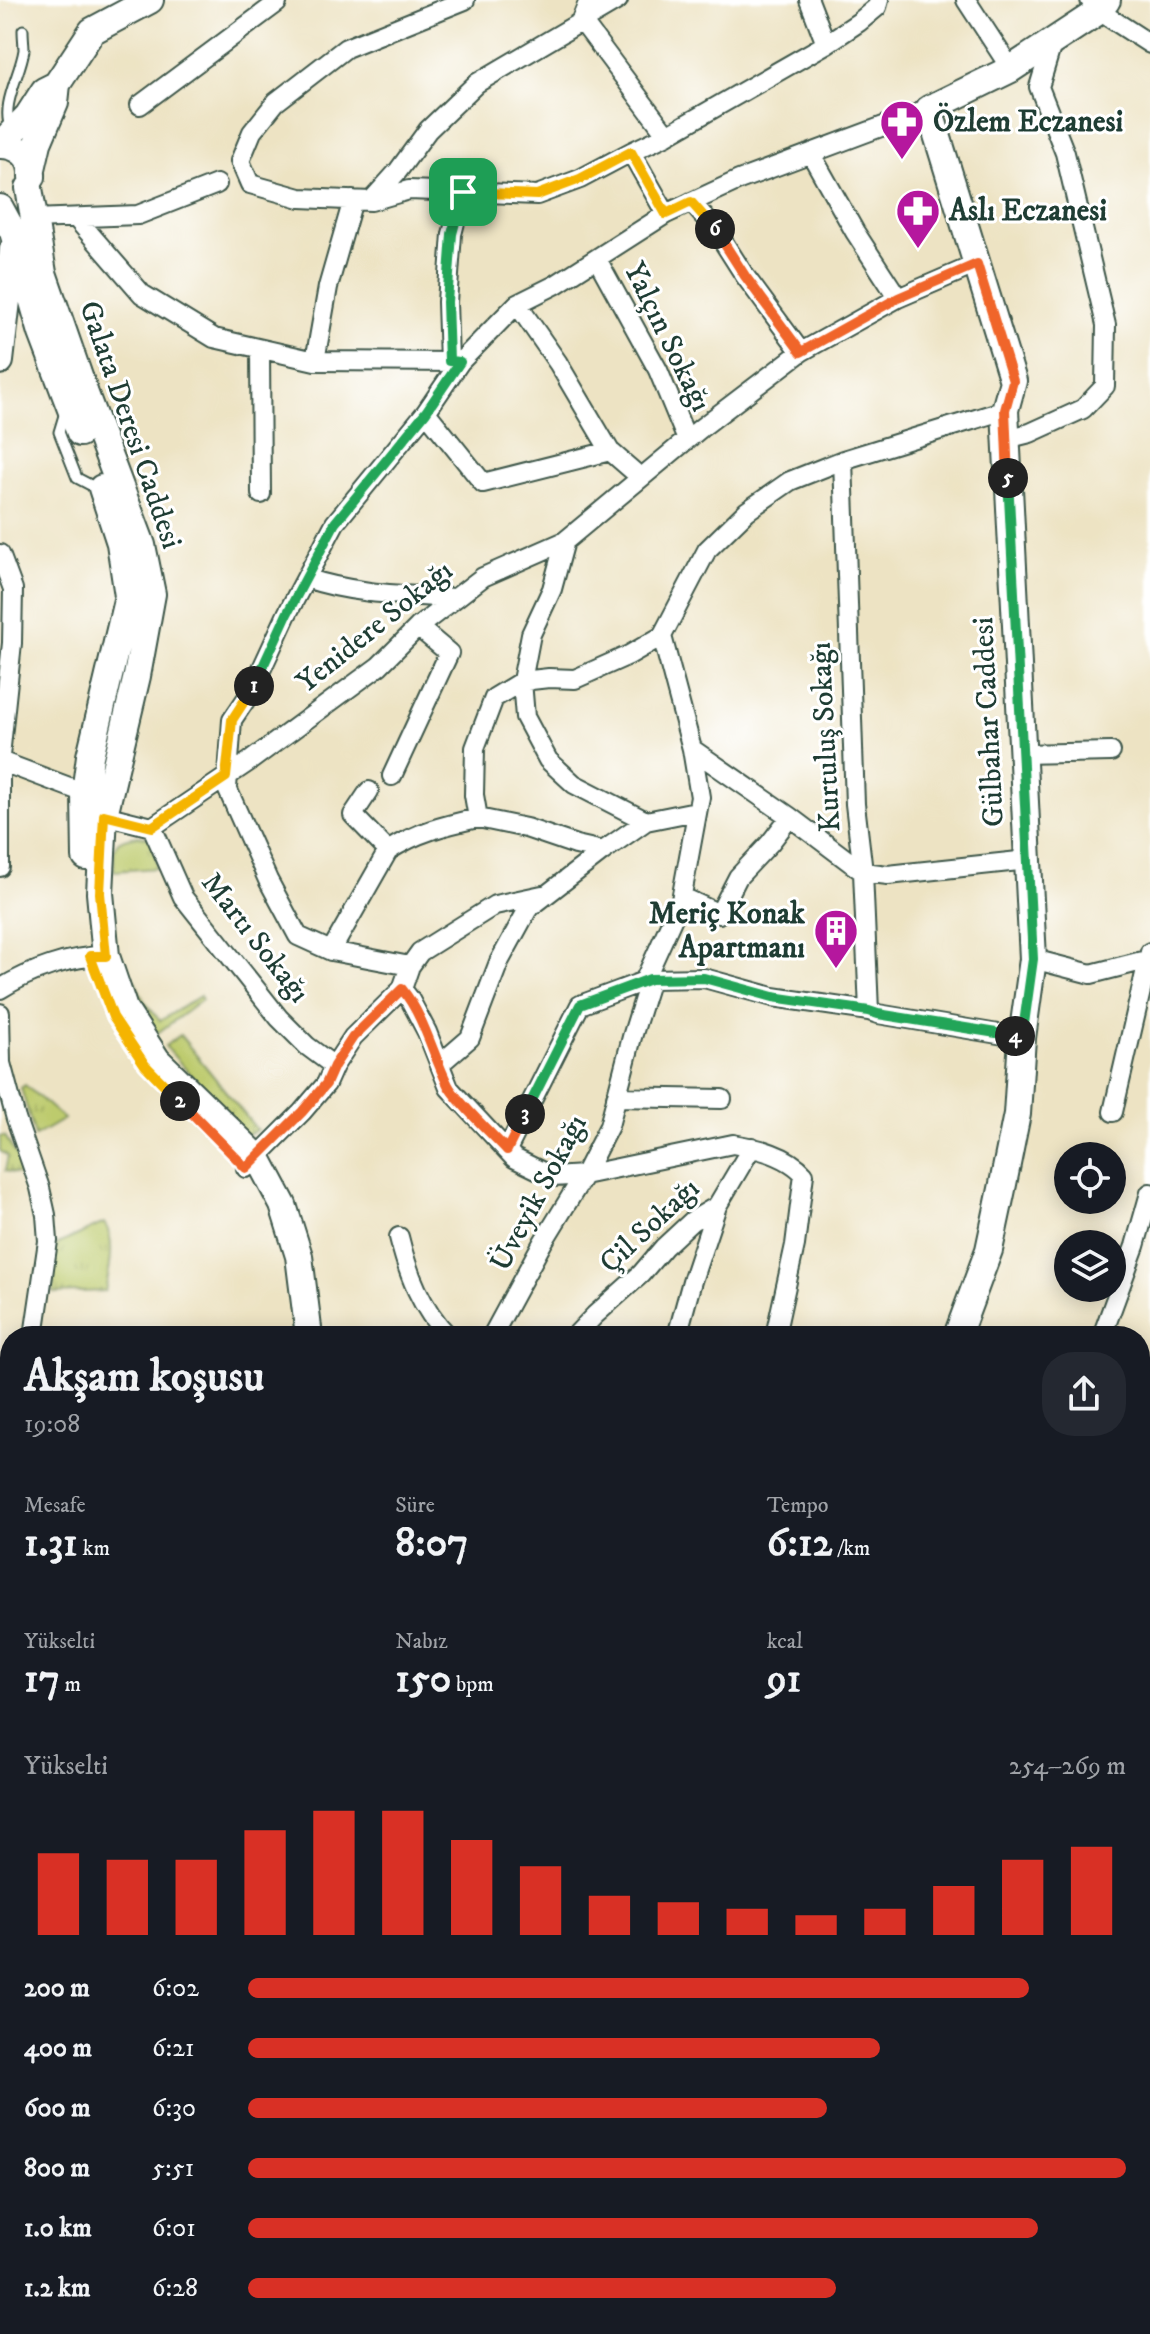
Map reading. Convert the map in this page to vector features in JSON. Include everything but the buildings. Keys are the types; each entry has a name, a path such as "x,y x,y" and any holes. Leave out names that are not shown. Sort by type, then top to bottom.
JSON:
{"main road":[{"path":"0,200 14,199 30,178 38,143 55,103 57,84 92,31 150,0"},
{"path":"929,109 982,83 1096,3"},
{"path":"1009,65 1052,44 1096,3"},
{"path":"30,178 24,152 4,141 28,116 44,91 57,84"},
{"name":"Gülbahar Caddesi","path":"929,109 1013,381 1005,410 1006,439 1033,959 1022,1038 1017,1114 989,1250 961,1326"},
{"name":"Galata Deresi Caddesi","path":"30,178 23,228 42,333 76,398 142,545 152,594 137,676 104,815 98,956"},
{"name":"Galata Deresi Caddesi","path":"0,208 23,228"},
{"path":"0,361 5,269 23,228"},
{"name":"Galata Deresi Caddesi","path":"76,398 120,543 128,596 90,756 85,793 86,891 113,1017 145,1065 252,1163 283,1205 299,1256 308,1326"},
{"name":"Galata Deresi Caddesi","path":"252,1163 287,1261 294,1326"}],"street":[{"path":"140,105 277,3 274,0"},
{"path":"465,0 346,48 276,102 252,132 240,161 250,184 300,198 362,201 409,190 537,195 580,179 667,135 826,44 859,22 877,7 879,0"},
{"path":"581,20 589,0"},
{"path":"315,361 328,287 362,201 398,171 428,130 477,83 618,0"},
{"path":"809,0 826,44"},
{"path":"966,0 1009,65"},
{"path":"1096,3 1150,44"},
{"path":"581,20 667,135"},
{"path":"1006,439 1030,433 1083,409 1105,386 1106,325 1065,153 1039,87 1052,44"},
{"path":"410,966 331,951 298,936 268,880 227,788 232,720 251,692 287,614 335,523 426,412 455,362 517,304 555,285 666,214 691,202 739,180 929,109"},
{"path":"631,152 666,214"},
{"path":"811,154 855,232 898,298"},
{"path":"23,228 76,218 138,215 217,184"},
{"path":"455,362 447,302 452,234 463,192"},
{"path":"691,202 715,229 801,352"},
{"path":"76,218 142,294 214,338 315,361 455,362"},
{"name":"Yalçın Sokağı","path":"597,259 658,370 687,440"},
{"name":"Yenidere Sokağı","path":"152,827 379,666 418,627 483,577 565,541 640,477 801,352 898,298 977,264"},
{"path":"517,304 558,363 610,451 640,477"},
{"path":"260,349 261,494"},
{"path":"478,818 474,795 475,748 494,698 522,681 575,679 629,655 662,636 707,550 747,511 790,481 843,460 1005,410"},
{"path":"426,412 483,483 610,451"},
{"name":"Kurtuluş Sokağı","path":"843,460 855,804 863,872 869,1011"},
{"path":"565,541 552,589 531,634 522,681 525,717 548,760 574,784 646,821"},
{"path":"0,554 13,589 12,643 0,759 85,793 104,815 152,827"},
{"path":"306,578 329,586 453,598"},
{"path":"392,776 449,653 418,627"},
{"name":"Üveyik Sokağı","path":"497,1326 609,1126 648,978 681,900 700,797 692,749 662,636"},
{"path":"692,749 863,872 888,875 1028,860"},
{"path":"1022,754 1111,752"},
{"path":"0,773 0,867"},
{"path":"369,791 353,815 388,851"},
{"path":"440,1064 470,1038 499,962 528,909 646,821 696,811"},
{"path":"681,900 689,900 719,914 738,877 790,817"},
{"path":"331,951 388,851 402,841 439,826 478,818 526,828 603,851"},
{"name":"Martı Sokağı","path":"152,827 183,897 279,1018 307,1046 334,1066"},
{"path":"252,1163 326,1084 353,1037 402,989 410,966 420,952 495,905 547,894"},
{"path":"0,989 28,972 98,956"},
{"path":"1033,959 1091,974 1150,957 1113,1112"},
{"path":"507,1150 580,1005 648,978 704,978 773,997 1022,1038"},
{"path":"402,989 427,1032 449,1088 514,1158 553,1177 584,1175 733,1144 752,1147 795,1164 804,1174 795,1245 777,1326"},
{"path":"0,1013 1,1063 46,1215 48,1241 35,1326"},
{"path":"616,1097 722,1099"},
{"name":"Çil Sokağı","path":"585,1326 692,1221 717,1206 752,1147"},
{"path":"1106,1326 1135,1246 1150,1193"},
{"path":"680,1326 717,1206"},
{"path":"399,1237 407,1272 427,1310 440,1326"}],"lane":[{"path":"4,141 5,110 12,80 24,52 23,30"}],"green space":[{"path":"139,836 151,838 154,842 157,868 114,871 116,845 123,839"},
{"path":"129,981 135,981 143,999 160,1021 200,996 202,1000 156,1034 141,1011"},
{"path":"180,1035 257,1130 245,1136 165,1046"},
{"path":"25,1085 64,1119 35,1136 21,1088"},
{"path":"0,1136 5,1136 29,1177 5,1171 8,1156 0,1151"},
{"path":"104,1223 111,1247 105,1291 54,1293 54,1246"}],"place":[{"name":"Özlem Eczanesi","path":"902,161"},
{"name":"Aslı Eczanesi","path":"918,250"},
{"name":"Meriç Konak Apartmanı","path":"836,970"}],"route":[{"path":"631,152 666,214 691,202 715,229 801,352 898,298 977,264 1013,381 1005,410 1033,959 1022,1038 773,997 704,978 650,979 580,1005 507,1150 449,1088 427,1032 402,989 353,1037 326,1084 302,1112 246,1168 145,1065 113,1017 90,956 106,956 100,893 104,815 152,827 226,777 232,720 251,692 287,614 335,523 426,412 460,362 449,361 447,302 452,234 463,192 537,195 580,179 631,152"}]}
